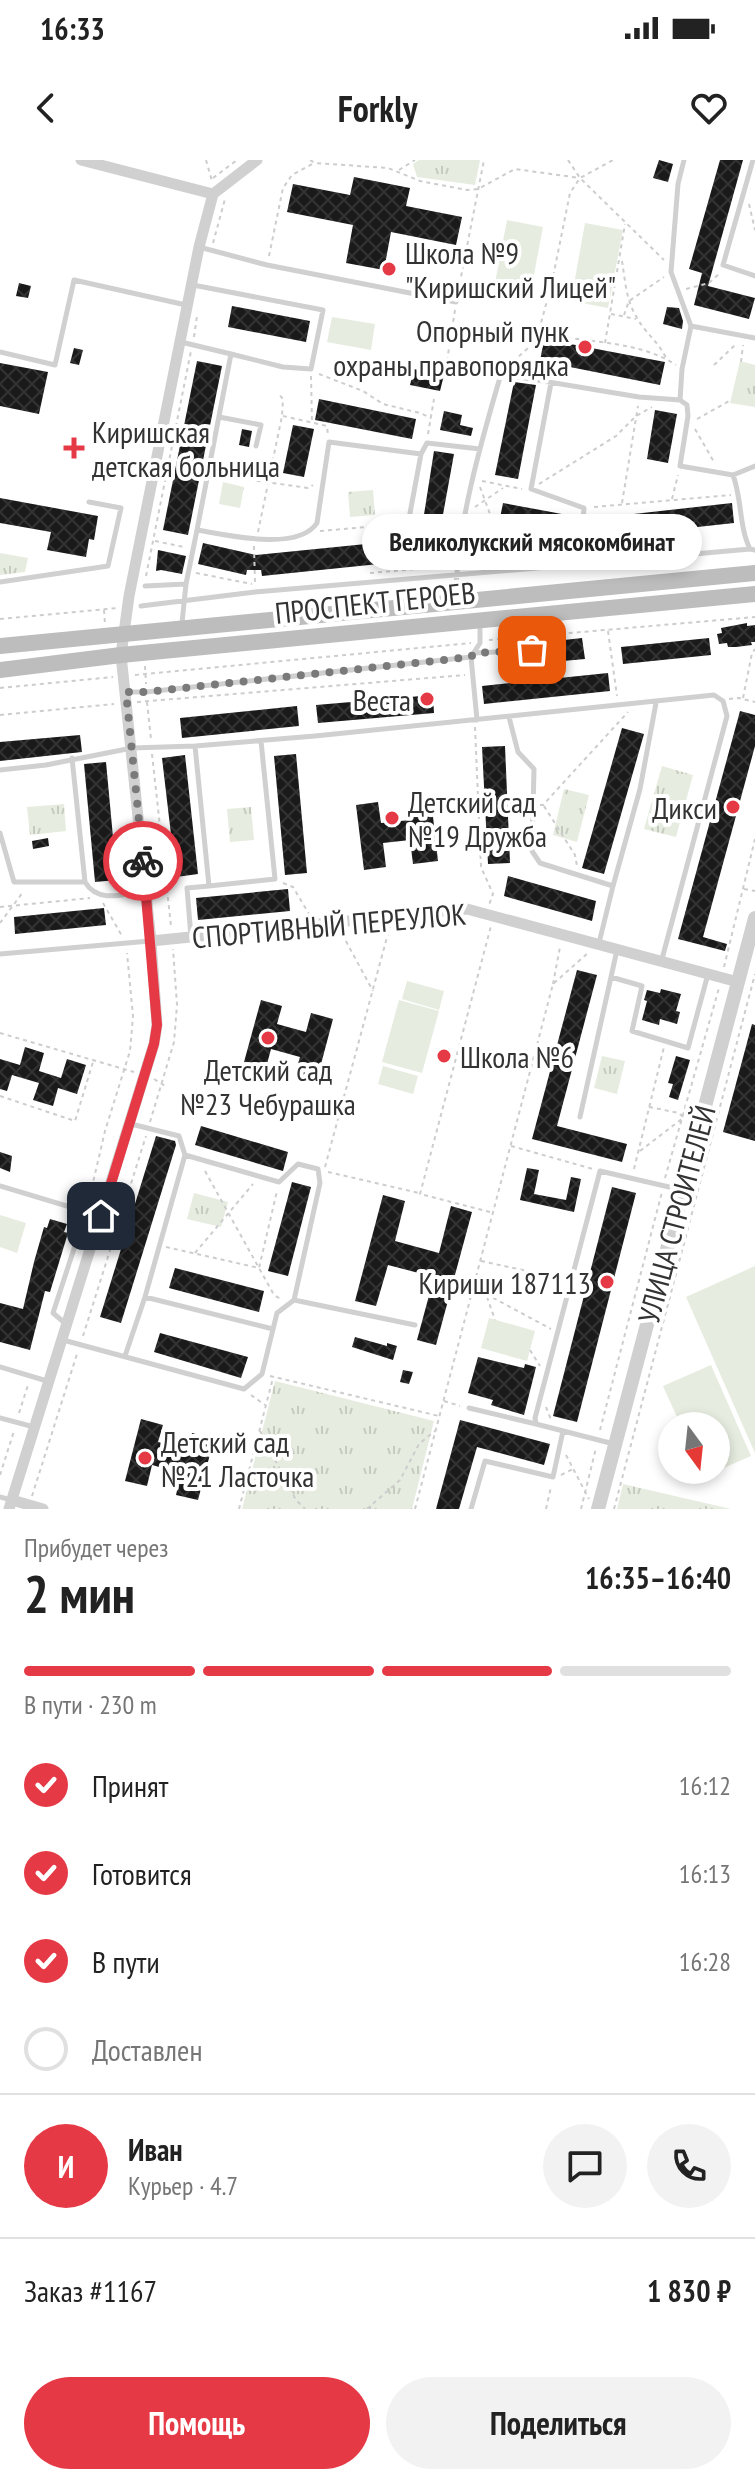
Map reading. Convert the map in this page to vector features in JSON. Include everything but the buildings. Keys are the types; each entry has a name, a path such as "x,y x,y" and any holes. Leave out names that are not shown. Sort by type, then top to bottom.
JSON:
{"main road":[{"name":"ПРОСПЕКТ ГЕРОЕВ","path":"0,646 755,573"},
{"name":"ПРОСПЕКТ ГЕРОЕВ","path":"0,670 121,655 755,594"}],"street":[{"path":"81,160 213,194"},
{"path":"43,1509 7,1502 35,1428 145,1074 157,1025 121,655 129,596 186,344 187,305 204,248 213,194 257,160"},
{"name":"СПОРТИВНЫЙ ПЕРЕУЛОК","path":"151,941 467,909 489,920 563,934 738,982"},
{"name":"УЛИЦА СТРОИТЕЛЕЙ","path":"598,1509 755,918"}],"lane":[{"path":"680,400 682,369 691,326 671,272 678,184 684,160"},
{"path":"753,160 723,265 755,276"},
{"path":"204,248 267,265 456,302"},
{"path":"0,352 55,365 74,280 187,305"},
{"path":"186,344 283,367 311,369 323,310 192,285"},
{"path":"691,326 755,338"},
{"path":"182,629 186,584 231,354"},
{"path":"456,602 454,576 480,449 501,374 639,397 680,400 687,405 688,416 680,466 733,475 755,466"},
{"path":"551,383 531,489 584,508 583,520"},
{"path":"219,417 261,425 256,446"},
{"path":"197,530 254,540 300,536 311,532 317,523 329,442 421,454"},
{"path":"408,524 421,454 427,443 480,449"},
{"path":"141,606 255,592 752,549 744,531 740,494 733,475"},
{"path":"0,582 108,566 121,508 89,502"},
{"path":"457,562 530,548 463,536"},
{"path":"583,536 583,564"},
{"path":"145,586 186,584"},
{"path":"477,720 472,655 480,641 480,620"},
{"path":"127,697 146,692 532,650"},
{"path":"0,770 132,748 261,741 714,695 723,701 727,716 662,960"},
{"path":"599,944 640,789 656,703"},
{"path":"509,717 518,752 534,769 532,851 540,863 613,886"},
{"path":"191,937 187,888 275,879 261,741"},
{"path":"195,746 209,886"},
{"path":"72,758 85,882 90,890 103,896 146,891"},
{"path":"0,833 14,882 85,882"},
{"path":"0,954 151,941"},
{"path":"580,1117 617,949"},
{"path":"611,977 642,986 632,1031 688,1048 708,973"},
{"path":"125,1356 185,1155 179,1136 130,1123"},
{"path":"61,1339 244,1389 262,1374 277,1313 294,1300 320,1183 318,1169 298,1164 279,1182 185,1155"},
{"path":"536,1424 535,1418 600,1171 683,1190"},
{"path":"0,1186 101,1216"},
{"path":"66,1325 53,1313 86,1212"},
{"path":"145,1297 273,1329"},
{"path":"294,1300 415,1325"},
{"path":"0,1367 48,1381"},
{"path":"469,1408 615,1444"},
{"path":"0,1418 35,1428"},
{"path":"471,1509 485,1461 553,1477 563,1431"}],"path":[{"path":"206,160 213,194"},
{"path":"212,179 237,160"},
{"path":"310,160 315,163 388,168 420,181 467,190 478,189 515,169 580,178"},
{"path":"365,160 369,166"},
{"path":"388,168 389,160"},
{"path":"396,171 415,160"},
{"path":"484,160 447,361 501,374 537,340 549,335 666,359 682,369"},
{"path":"568,160 580,178 663,258 671,272 629,301 624,315"},
{"path":"537,340 570,193 580,178 613,160"},
{"path":"267,265 283,188 292,175 315,163"},
{"path":"745,188 755,230"},
{"path":"204,248 225,199 232,192"},
{"path":"604,344 625,224"},
{"path":"621,257 629,301 637,319 660,344 666,359"},
{"path":"676,292 709,283 720,273 723,265"},
{"path":"610,314 637,319"},
{"path":"145,586 186,344 197,315"},
{"path":"741,362 744,335"},
{"path":"714,365 744,335"},
{"path":"311,369 325,378 363,391 383,404 431,418"},
{"path":"311,369 312,423"},
{"path":"255,592 254,540 282,416 283,399 278,393"},
{"path":"622,504 639,397"},
{"path":"498,534 478,480 504,487 531,489 616,436 636,416 655,406 655,398"},
{"path":"427,443 434,399"},
{"path":"720,473 692,422 731,400"},
{"path":"282,416 327,426 329,442"},
{"path":"261,425 280,427"},
{"path":"672,499 680,466"},
{"path":"208,473 308,488 324,478"},
{"path":"467,513 504,487"},
{"path":"584,508 740,494"},
{"path":"311,532 408,524"},
{"path":"153,541 193,549"},
{"path":"363,574 457,562"},
{"path":"189,572 255,584"},
{"path":"0,619 119,608 124,596 129,596"},
{"path":"0,688 755,617"},
{"path":"608,630 618,706"},
{"path":"743,698 755,649"},
{"path":"0,715 127,697 473,675"},
{"path":"723,701 743,698 755,702"},
{"path":"533,806 543,805 634,705"},
{"path":"420,1194 493,894 481,867 474,734 477,720"},
{"path":"543,805 575,855 579,875"},
{"path":"581,1509 663,1186 722,977 755,839"},
{"path":"275,879 293,887 315,924"},
{"path":"0,923 29,883"},
{"path":"742,888 755,891"},
{"path":"0,907 94,898 103,902 113,916 126,944 133,1016 130,1051 105,1131 86,1212"},
{"path":"390,917 390,928 324,1171 492,1212"},
{"path":"336,922 373,991"},
{"path":"415,1509 553,984 563,934"},
{"path":"553,984 599,944"},
{"path":"614,1509 755,974"},
{"path":"0,1033 145,1074 167,1087"},
{"path":"632,1178 665,1042"},
{"path":"0,1096 75,1121 93,1061"},
{"path":"649,1107 679,1113 684,1118"},
{"path":"638,1152 684,1118"},
{"path":"510,1146 600,1171"},
{"path":"199,1159 274,1295 288,1305"},
{"path":"194,1253 259,1177"},
{"path":"259,1268 279,1182"},
{"path":"159,1246 259,1268"},
{"path":"479,1261 571,1281"},
{"path":"474,1287 557,1332"},
{"path":"486,1294 495,1320"},
{"path":"262,1374 440,1416"},
{"path":"239,1509 273,1377"},
{"path":"244,1389 265,1406"},
{"path":"444,1401 469,1408"},
{"path":"259,1429 296,1500 305,1509"},
{"path":"367,1509 400,1480 419,1444 436,1430"},
{"path":"546,1509 553,1477 574,1469"}],"green space":[{"path":"419,160 480,160 475,185 417,177 413,164"},
{"path":"507,220 543,227 531,290 495,283"},
{"path":"585,223 623,230 608,308 571,301"},
{"path":"332,317 375,324 371,350 327,342"},
{"path":"740,361 755,365 755,407 730,403"},
{"path":"223,482 244,487 240,508 219,504"},
{"path":"373,490 375,515 350,517 348,492"},
{"path":"0,553 28,558 25,572 0,575"},
{"path":"662,766 693,775 676,837 644,829"},
{"path":"564,789 589,795 577,842 553,835"},
{"path":"64,804 66,831 30,835 27,807"},
{"path":"251,807 254,840 230,842 227,809"},
{"path":"407,981 444,991 439,1010 402,999"},
{"path":"399,1000 439,1011 422,1073 382,1062"},
{"path":"602,1056 625,1061 617,1094 594,1088"},
{"path":"383,1066 418,1076 413,1094 378,1084"},
{"path":"194,1193 228,1202 221,1227 187,1219"},
{"path":"0,1215 26,1223 17,1253 0,1247"},
{"path":"755,1266 755,1453 686,1297"},
{"path":"489,1318 535,1331 527,1361 481,1348"},
{"path":"711,1365 751,1456 730,1465 730,1412 675,1412 663,1386"},
{"path":"275,1381 434,1421 412,1509 242,1509"},
{"path":"623,1484 731,1509 617,1509"}],"way so far":[{"path":"143,861 126,692 471,657 474,653 532,650"}],"place":[{"name":"Школа №9 \"Киришский Лицей\"","path":"389,269"},
{"name":"Опорный пунк охраны правопорядка","path":"585,347"},
{"name":"Киришская детская больница","path":"74,448"},
{"name":"Великолукский мясокомбинат","path":"532,650"},
{"name":"Веста","path":"427,699"},
{"name":"Дикси","path":"733,807"},
{"name":"Детский сад №19 Дружба","path":"392,818"},
{"name":"Детский сад №23 Чебурашка","path":"268,1038"},
{"name":"Школа №6","path":"444,1056"},
{"name":"Кириши 187113","path":"607,1282"},
{"name":"Детский сад №21 Ласточка","path":"145,1458"}],"route":[{"path":"101,1216 154,1044 157,1025 143,861"}]}
